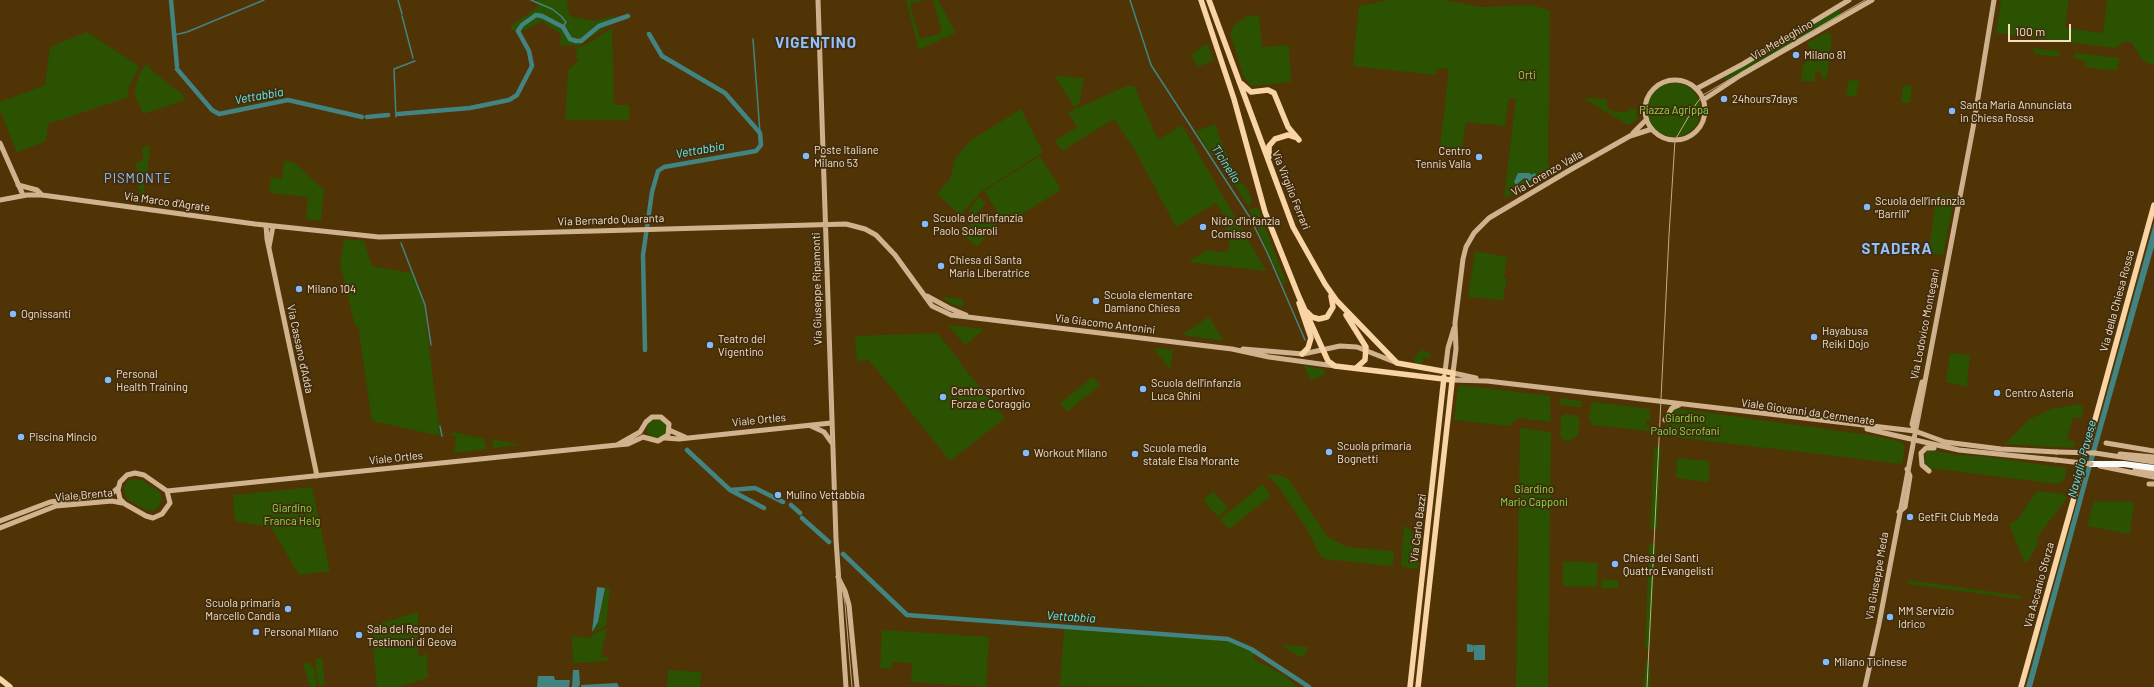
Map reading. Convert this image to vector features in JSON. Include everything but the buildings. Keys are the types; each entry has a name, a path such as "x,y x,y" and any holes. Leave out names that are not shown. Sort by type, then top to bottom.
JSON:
{"highway":[{"path":"2091,464 2124,464 2154,468"}],"main road":[{"name":"Via Giuseppe Ripamonti","path":"818,0 831,423 838,577 846,687"},
{"path":"1201,0 1234,99 1265,212 1298,297 1328,361 1335,366"},
{"name":"Via Virgilio Ferrari","path":"1209,0 1293,227 1325,284 1337,301 1397,363"},
{"name":"Via Medeghino","path":"1696,89 1748,62 1849,0"},
{"name":"Via Medeghino","path":"1703,100 1741,75 1872,0"},
{"name":"Via Lodovico Montegani","path":"1913,439 1974,124 1994,0"},
{"path":"1239,80 1246,89 1251,92 1268,90 1274,93 1288,127 1299,140 1292,136 1284,136 1271,142 1268,149 1271,168"},
{"path":"1670,80 1679,80 1688,83 1696,89 1703,100 1703,118 1697,130 1687,137 1669,139 1658,135 1646,120 1646,101 1651,91 1659,84 1670,80"},
{"name":"Via Lorenzo Valla","path":"1630,136 1646,120"},
{"name":"Via Lorenzo Valla","path":"1455,323 1463,256 1475,231 1489,218 1630,136 1652,129"},
{"path":"0,143 23,195"},
{"path":"18,185 37,190 42,195"},
{"path":"1,200 23,195 42,195"},
{"name":"Via Marco d'Agrate","path":"42,195 273,226 379,237 397,236"},
{"name":"Via della Chiesa Rossa","path":"2087,449 2154,205"},
{"name":"Via Bernardo Quaranta","path":"397,236 825,224 853,225 876,236 895,255 926,295"},
{"path":"266,225 269,250"},
{"name":"Via Cassano d'Adda","path":"273,226 269,250 317,476"},
{"path":"1302,305 1315,318 1322,319 1330,315 1334,303 1325,284"},
{"name":"Via Giacomo Antonini","path":"926,295 937,310 951,315 1232,349 1266,350 1302,354 1346,346 1367,350 1397,363 1445,372"},
{"path":"1298,297 1300,310 1311,338 1308,348 1302,354"},
{"path":"1337,301 1365,342 1367,350 1365,360 1356,368"},
{"path":"1445,372 1448,348 1455,323"},
{"path":"1453,373 1456,349 1455,323"},
{"name":"Via Giacomo Antonini","path":"1232,349 1269,357 1444,379"},
{"name":"Viale Giovanni da Cermenate","path":"1445,372 1487,381"},
{"name":"Via Carlo Bazzi","path":"1410,687 1445,372"},
{"name":"Via Carlo Bazzi","path":"1418,687 1453,373"},
{"name":"Viale Giovanni da Cermenate","path":"1444,379 1487,381 1915,431 1945,442 2004,450 2095,453"},
{"name":"Viale Giovanni da Cermenate","path":"1670,403 1871,430 1959,450"},
{"path":"1665,420 1673,407 1679,405"},
{"name":"Viale Ortles","path":"617,445 640,432 649,419 659,416 667,421 669,430 689,438"},
{"name":"Viale Ortles","path":"167,491 628,444 643,437 658,441 665,438 689,438 831,423"},
{"path":"808,425 820,430 832,443"},
{"path":"644,426 645,434 649,439"},
{"path":"665,438 669,430"},
{"name":"Via Giuseppe Meda","path":"1865,687 1879,624 1913,439"},
{"path":"2106,443 2154,451"},
{"path":"1929,471 1921,462 1921,454 1925,449 1931,448 2056,460 2154,473"},
{"path":"2095,453 2154,457"},
{"path":"2095,453 2154,462"},
{"path":"2091,464 2154,477"},
{"name":"Via Ascanio Sforza","path":"2021,687 2082,469"},
{"path":"170,498 167,491 161,485 137,473 125,476 118,487 119,497 125,504 145,516 153,518 166,511 170,498 178,491"},
{"name":"Viale Brenta","path":"0,521 50,502 111,494 118,487"},
{"name":"Viale Brenta","path":"0,528 56,506 112,500 125,504"},
{"name":"Via Giuseppe Ripamonti","path":"838,577 845,591 849,604 857,687"},
{"path":"0,679 10,687"}],"green space":[{"path":"536,0 567,0 569,14 573,17 595,21 614,16 614,24 607,26 579,46 560,45 561,35 543,21 525,30 511,30 511,26 537,8"},
{"path":"906,0 926,0 910,4 920,39 942,33 933,0 938,0 956,33 945,38 940,38 941,40 922,48 919,51"},
{"name":"Orti","path":"1388,0 1444,0 1481,7 1532,5 1550,11 1548,165 1550,166 1548,172 1544,176 1504,199 1516,99 1509,98 1505,126 1466,122 1462,149 1440,147 1449,69 1437,68 1436,75 1353,66 1359,6"},
{"path":"2001,0 2069,0 2065,28 2103,33 2107,0 2154,0 2154,65 2143,61 2132,43 2125,42 2114,48 1996,33"},
{"path":"1838,9 1843,16 1728,83 1724,76"},
{"path":"1259,15 1262,47 1289,45 1291,82 1251,86 1243,75 1230,33 1234,25 1247,16"},
{"path":"612,28 614,105 629,105 629,120 565,120 568,71 580,58 577,58 576,48 587,44"},
{"path":"87,32 139,66 128,89 129,97 48,124 46,141 17,152 0,111 0,102 45,85 50,47"},
{"path":"1825,33 1829,33 1832,37 1827,79 1822,78 1821,72 1816,71 1814,82 1801,81 1803,64 1814,56 1807,43"},
{"path":"1207,43 1214,60 1198,67 1191,55"},
{"path":"2031,48 2060,51 2059,57 2034,54 2034,51"},
{"path":"2075,53 2119,58 2117,71 2085,67 2085,62 2074,58"},
{"path":"149,64 150,69 183,95 185,100 143,114 135,95 135,87 142,68"},
{"path":"1055,76 1084,78 1079,104 1074,107"},
{"path":"1849,80 1859,81 1856,97 1846,95"},
{"name":"Piazza Agrippa","path":"1669,83 1679,83 1689,87 1697,95 1701,105 1701,115 1697,125 1689,133 1679,137 1669,137 1659,133 1651,125 1647,115 1647,105 1651,95 1659,87"},
{"path":"1903,85 1912,86 1910,103 1901,102"},
{"path":"1127,86 1134,86 1158,140 1182,125 1266,271 1188,262 1206,251 1212,250 1221,253 1227,251 1230,246 1228,239 1222,235 1216,235 1230,226 1216,203 1176,227 1136,152 1114,119 1062,151 1055,141 1077,127 1068,112"},
{"path":"1583,98 1607,99 1607,107 1611,111 1627,112 1630,108 1636,109 1637,120 1628,125"},
{"path":"1021,109 1043,152 982,191 960,215 937,194 950,179 955,159 970,141"},
{"path":"1216,124 1228,158 1241,183 1248,189 1252,201 1249,207 1217,157 1212,155 1196,131"},
{"path":"150,145 146,184 144,184 146,202 141,202 140,192 136,181 136,177 139,175 135,163 143,160 142,148"},
{"path":"1040,156 1061,190 1005,224 984,191"},
{"path":"287,161 296,164 324,190 321,221 306,219 308,197 269,193 271,177 282,179 284,162"},
{"path":"1936,195 1955,196 1943,255 1929,253"},
{"path":"979,197 986,203 975,216 968,211"},
{"path":"1258,207 1286,283 1283,284 1249,210"},
{"path":"983,211 997,223 977,247 962,234"},
{"path":"344,239 364,241 372,266 412,273 424,306 440,436 372,421 358,325 355,326 340,263"},
{"path":"1475,251 1507,257 1504,278 1507,278 1503,300 1468,297"},
{"path":"940,297 963,299 963,307 952,304"},
{"path":"1209,317 1224,341 1183,335 1183,334"},
{"path":"948,325 984,329 965,345"},
{"name":"Centro sportivo Forza e Coraggio","path":"937,333 1005,418 950,461 869,360 857,361 855,336"},
{"path":"1154,349 1173,350 1170,370"},
{"path":"1421,350 1430,353 1431,358 1423,357 1422,365 1416,364 1414,359"},
{"path":"1950,353 1970,355 1967,387 1946,382"},
{"path":"1304,366 1323,369 1325,374 1311,381"},
{"path":"1093,377 1100,385 1067,412 1060,403"},
{"path":"1461,385 1550,396 1551,422 1518,418 1509,426 1454,420 1458,388"},
{"path":"1560,398 1582,401 1582,407 1560,405"},
{"path":"1593,402 1650,409 1650,421 1646,421 1646,426 1649,426 1649,431 1592,425 1589,419 1591,405"},
{"path":"2079,404 2084,408 2081,419 2073,417 2067,439 2075,442 2073,448 2005,444 2030,419 2052,409"},
{"name":"Giardino Paolo Scrofani","path":"1674,408 1876,436 1901,442 1905,447 1902,464 1666,436 1667,413"},
{"path":"1566,414 1577,416 1580,421 1578,435 1569,441 1563,440 1560,434 1561,417"},
{"path":"657,419 664,422 667,429 664,436 657,439 650,436 647,429 650,422"},
{"name":"Giardino Mario Capponi","path":"1520,428 1551,432 1548,687 1516,687"},
{"path":"454,432 484,439 487,449 454,453 456,436 450,435"},
{"path":"492,439 521,445 493,448"},
{"path":"1654,447 1661,447 1657,530 1650,529"},
{"path":"1927,450 2067,468 2064,481 2057,484 1928,468 1924,460"},
{"path":"1677,458 1709,461 1709,482 1676,478"},
{"path":"1267,474 1283,476 1288,479 1328,537 1347,547 1394,551 1393,565 1325,559 1321,557 1308,531 1280,489"},
{"path":"132,479 141,480 160,492 162,499 158,508 152,511 146,510 126,498 124,488 127,482"},
{"path":"1263,484 1271,496 1229,529 1220,519"},
{"name":"Giardino Franca Helg","path":"312,487 330,571 299,575 271,527 235,521 233,495"},
{"path":"1213,491 1228,508 1218,517 1203,500"},
{"path":"2037,491 2063,494 2067,498 2036,539 2039,541 2027,563 2024,561 2009,524 2017,520"},
{"path":"2094,501 2134,502 2130,534 2087,526"},
{"path":"1404,525 1421,539 1418,567 1416,569 1402,567 1401,565"},
{"path":"1649,544 1656,545 1650,649 1645,648"},
{"path":"1563,561 1598,563 1597,587 1563,586"},
{"path":"1602,579 1618,580 1618,589 1601,588"},
{"path":"1908,580 2021,596 2020,599 1908,584"},
{"path":"605,588 610,589 606,626 592,632 598,622"},
{"path":"418,612 418,656 427,654 428,678 398,687 377,687 371,626"},
{"path":"607,628 601,657 608,657 608,661 573,663 572,636 591,638 591,635"},
{"path":"1064,629 1224,641 1239,644 1255,653 1253,659 1287,677 1297,687 1060,686"},
{"path":"882,630 989,637 986,687 911,682 912,663 893,662 892,669 880,668"},
{"path":"1282,646 1309,647 1302,658"},
{"path":"322,657 325,685 321,686 318,683 316,659"},
{"path":"1646,661 1650,662 1650,687 1643,687"},
{"path":"309,662 314,669 317,683 315,687 310,687 303,664"},
{"path":"668,670 701,672 700,687 667,687"}],"water":[{"path":"1518,173 1530,173 1531,175 1535,173 1536,175 1529,181 1524,178 1516,185 1514,182"},
{"path":"2154,223 2154,247 2088,480 2032,687 2026,687"},
{"path":"597,587 605,588 598,622 592,632"},
{"path":"1467,644 1473,645 1473,647 1474,645 1485,645 1485,660 1474,660 1474,649 1473,652 1467,652"},
{"path":"573,670 579,670 580,685 578,687 572,687"},
{"path":"538,676 554,676 555,680 570,680 569,687 537,687"},
{"path":"617,683 619,687 581,687 581,685"}],"waterway":[{"name":"Vettabbia","path":"171,0 177,66"},
{"path":"174,35 187,32 264,0"},
{"path":"398,0 402,14"},
{"path":"531,0 552,9 561,16 566,22 563,27"},
{"name":"Ticinello","path":"1130,0 1151,65 1249,216 1267,252 1305,340"},
{"name":"Vettabbia","path":"398,114 470,108 509,100 517,95 532,66 529,51 518,31 522,25 536,15 542,16 563,27 570,39 576,41 581,41 599,26 628,16"},
{"path":"402,16 413,58"},
{"name":"Vettabbia","path":"645,350 643,255 652,192 658,171 664,167 756,151 761,145 760,133 725,93 662,56 649,34"},
{"path":"753,39 760,133"},
{"path":"396,117 394,69 415,61"},
{"name":"Vettabbia","path":"177,69 212,110 219,114 288,100 362,117"},
{"name":"Vettabbia","path":"367,117 388,115"},
{"path":"401,243 425,305 431,345"},
{"path":"440,426 442,436"},
{"name":"Vettabbia","path":"687,450 730,490 755,488 783,502"},
{"name":"Vettabbia","path":"730,490 764,508"},
{"name":"Vettabbia","path":"791,505 800,513"},
{"name":"Vettabbia","path":"802,518 829,542"},
{"name":"Vettabbia","path":"843,554 907,615 1228,639 1251,649 1309,687"}],"tunnel":[{"path":"2082,467 2087,449"}],"tram line":[{"path":"819,0 828,333 838,564 845,604 852,687"},
{"path":"1647,687 1675,140 1703,95 1865,0"},
{"path":"1866,687 1880,625 1971,145 1995,0"}],"place":[{"name":"Milano 81","path":"1796,55"},
{"name":"24hours7days","path":"1724,99"},
{"name":"Santa Maria Annunciata in Chiesa Rossa","path":"1952,111"},
{"name":"Poste Italiane Milano 53","path":"806,156"},
{"name":"Centro Tennis Valla","path":"1479,157"},
{"name":"Scuola dell’infanzia “Barrili”","path":"1867,207"},
{"name":"Scuola dell'infanzia Paolo Solaroli","path":"925,224"},
{"name":"Nido d'infanzia Comisso","path":"1203,227"},
{"name":"Chiesa di Santa Maria Liberatrice","path":"941,266"},
{"name":"Milano 104","path":"299,289"},
{"name":"Scuola elementare Damiano Chiesa","path":"1096,301"},
{"name":"Ognissanti","path":"13,314"},
{"name":"Hayabusa Reiki Dojo","path":"1814,337"},
{"name":"Teatro del Vigentino","path":"710,345"},
{"name":"Personal Health Training","path":"108,380"},
{"name":"Scuola dell'infanzia Luca Ghini","path":"1143,389"},
{"name":"Centro Asteria","path":"1997,393"},
{"name":"Centro sportivo Forza e Coraggio","path":"943,397"},
{"name":"Piscina Mincio","path":"21,437"},
{"name":"Scuola primaria Bognetti","path":"1329,452"},
{"name":"Workout Milano","path":"1026,453"},
{"name":"Scuola media statale Elsa Morante","path":"1135,454"},
{"name":"Mulino Vettabbia","path":"778,495"},
{"name":"GetFit Club Meda","path":"1910,517"},
{"name":"Chiesa dei Santi Quattro Evangelisti","path":"1615,564"},
{"name":"Scuola primaria Marcello Candia","path":"288,609"},
{"name":"MM Servizio Idrico","path":"1890,617"},
{"name":"Personal Milano","path":"256,632"},
{"name":"Sala del Regno dei Testimoni di Geova","path":"359,635"},
{"name":"Milano Ticinese","path":"1826,662"}],"district":[{"name":"VIGENTINO","path":"816,43"},
{"name":"PISMONTE","path":"138,179"},
{"name":"STADERA","path":"1897,249"}],"water label":[{"name":"Naviglio Pavese","path":"2082,459"}]}
